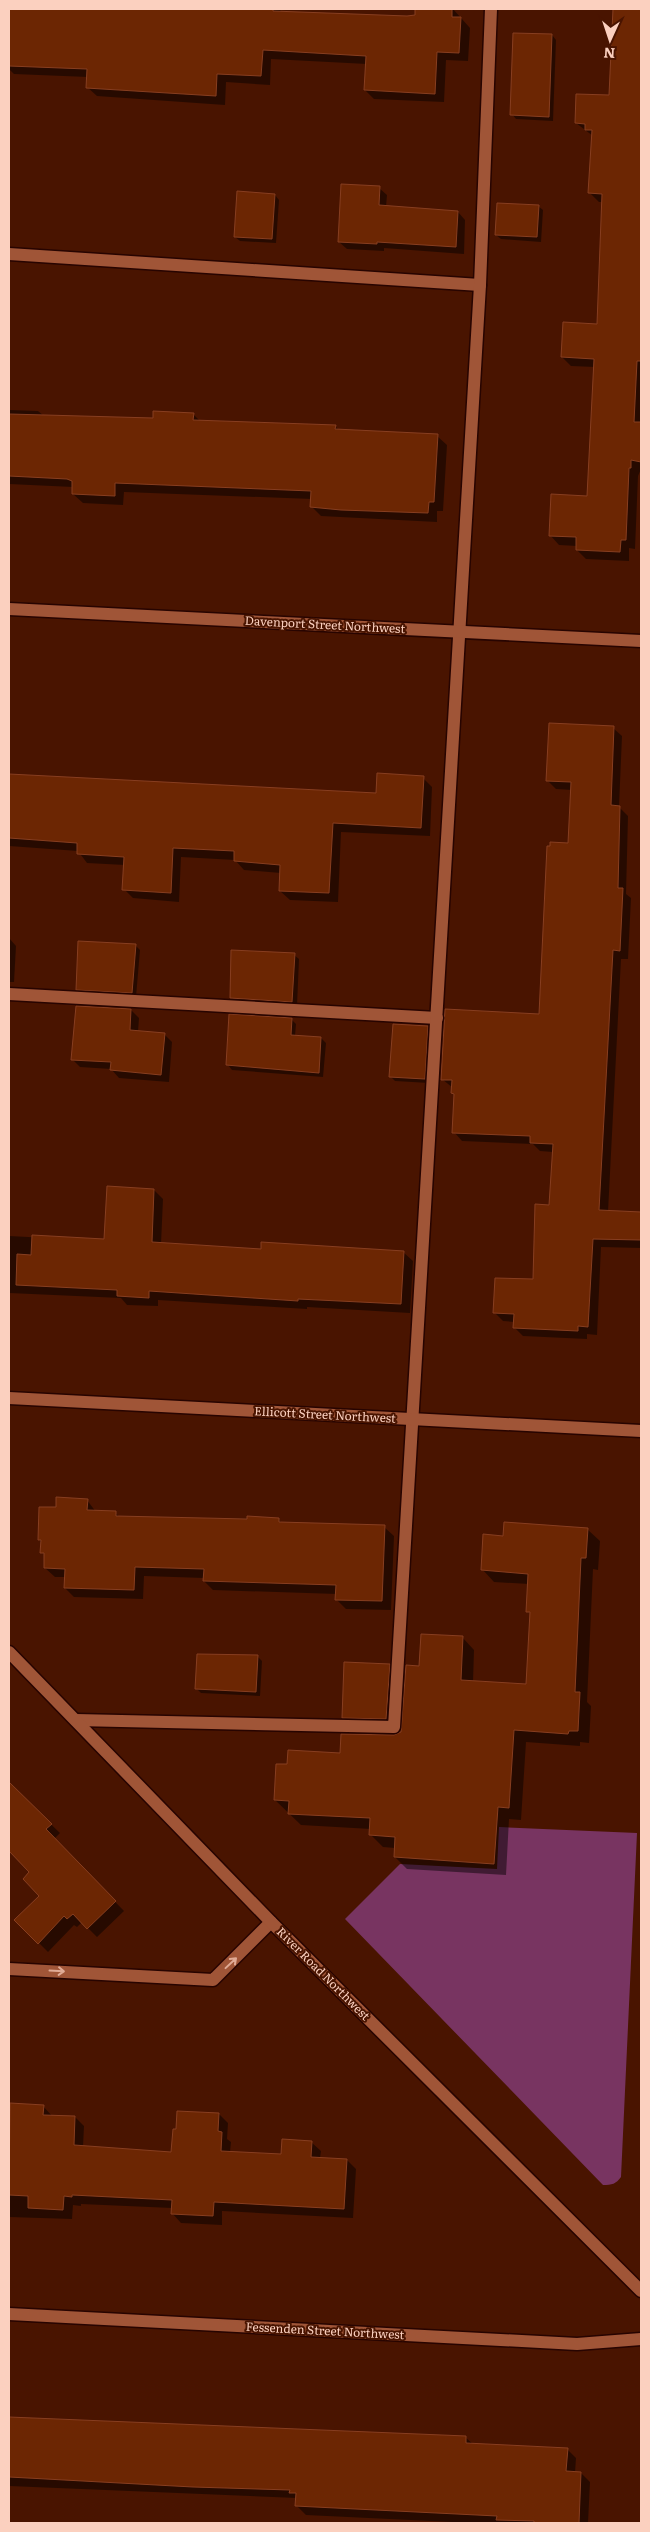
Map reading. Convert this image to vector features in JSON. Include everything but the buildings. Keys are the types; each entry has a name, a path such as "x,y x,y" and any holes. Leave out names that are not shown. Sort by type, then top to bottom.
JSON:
{"street":[{"path":"76,1720 394,1727 480,285 491,9"},
{"path":"9,254 480,285"},
{"name":"Davenport Street Northwest","path":"9,610 641,641"},
{"path":"9,994 437,1018"},
{"name":"Ellicott Street Northwest","path":"9,1398 641,1432"},
{"name":"River Road Northwest","path":"9,1652 271,1922 641,2291"},
{"path":"9,1969 213,1980 271,1922"},
{"name":"Fessenden Street Northwest","path":"9,2314 577,2344 641,2339"}],"shaded area":[{"path":"499,1827 637,1833 621,2177 615,2183 603,2185 345,1919 400,1864 497,1869"}]}
